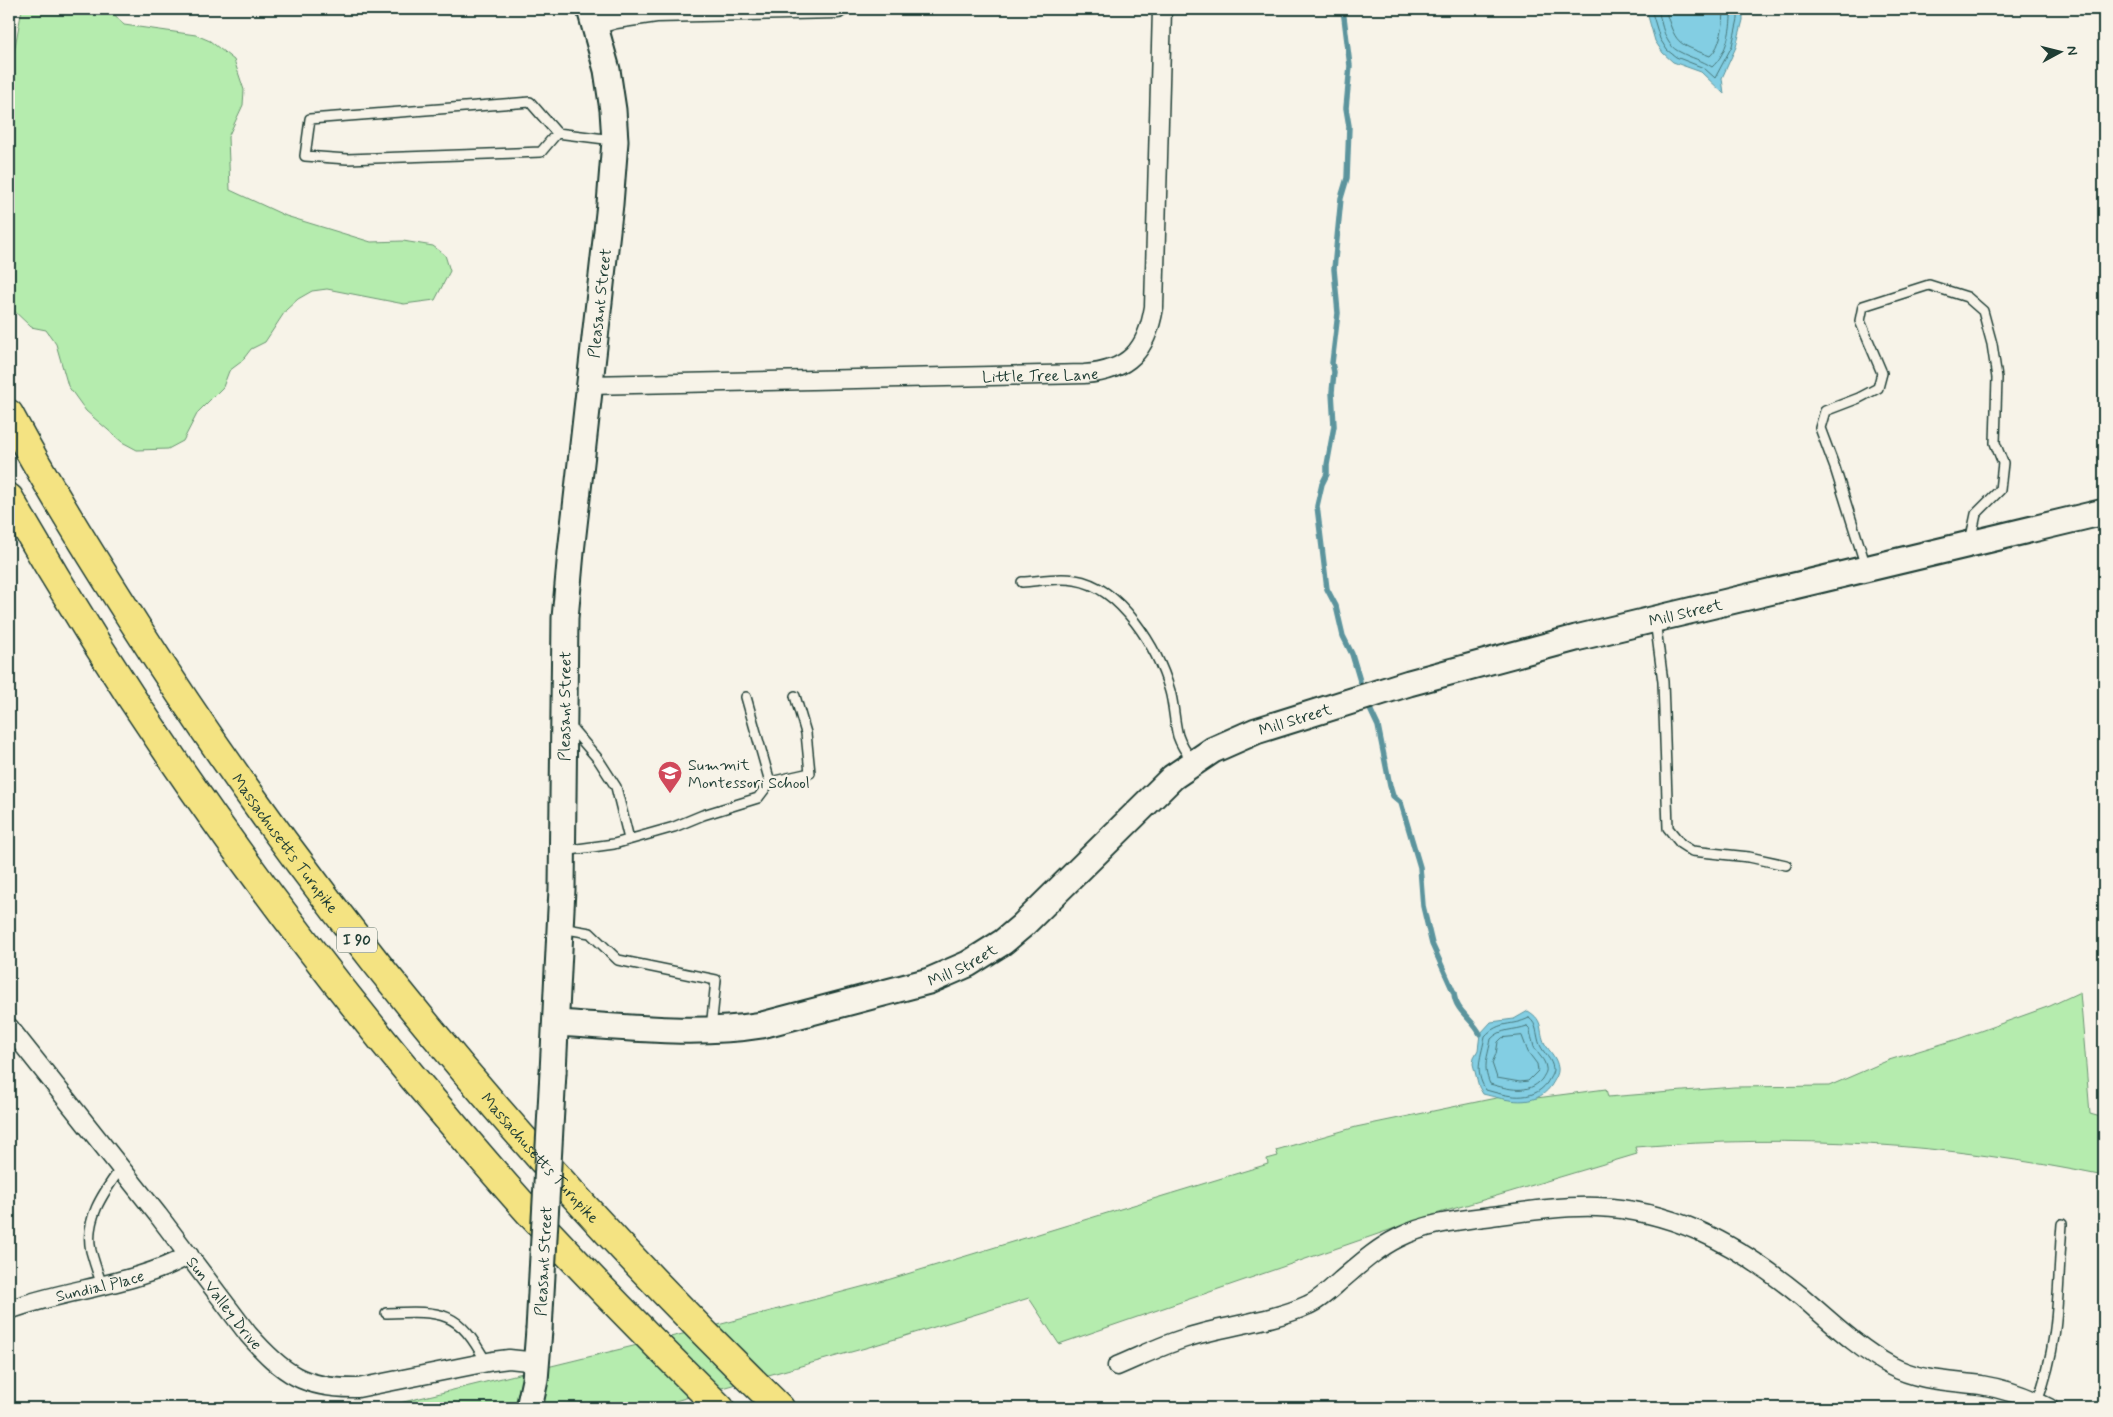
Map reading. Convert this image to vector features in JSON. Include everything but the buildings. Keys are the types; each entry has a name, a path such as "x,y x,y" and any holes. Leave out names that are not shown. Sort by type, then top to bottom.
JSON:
{"highway":[{"name":"Massachusetts Turnpike","path":"9,414 82,540 191,711 269,822 355,938 465,1073 569,1191 659,1288 780,1408"},
{"name":"I 90","path":"9,498 76,611 156,734 251,869 352,1003 451,1122 528,1210 622,1310 720,1408"}],"street":[{"path":"593,17 616,19 656,13 838,9"},
{"name":"Little Tree Lane","path":"589,385 1084,374 1100,373 1115,369 1138,351 1147,337 1154,307 1162,9"},
{"name":"Pleasant Street","path":"529,1408 537,1362 561,928 567,593 611,197 615,141 610,84 593,17"},
{"name":"Mill Street","path":"556,1023 711,1031 762,1025 929,981 968,964 1004,942 1173,776 1213,750 1256,731 1354,700 1567,641 2104,512"},
{"name":"Sun Valley Drive","path":"9,1027 263,1352 297,1379 316,1385 358,1388 486,1362 509,1359 537,1362"},
{"path":"1118,1366 1190,1336 1250,1323 1308,1305 1328,1291 1374,1251 1399,1237 1422,1228 1450,1221 1554,1208 1592,1206 1620,1208 1645,1213 1699,1231 1726,1244 1777,1277 1851,1338 1892,1366 1910,1374 1934,1380 1983,1385 2004,1390 2043,1405"},
{"name":"Sundial Place","path":"9,1310 38,1300 162,1269 189,1255"}],"lane":[{"path":"557,133 541,152 347,159 306,156 310,120 530,102 557,133 615,141"},
{"path":"1867,569 1835,468 1820,428 1825,411 1859,398 1878,388 1882,372 1860,321 1863,306 1930,285 1968,297 1983,311 1992,344 1997,378 1995,443 2003,463 2000,490 1976,514 1969,544"},
{"path":"1022,582 1060,579 1086,582 1112,598 1127,613 1152,647 1163,671 1174,706 1178,736 1193,762"},
{"path":"1654,620 1663,682 1668,828 1681,844 1692,851 1749,857 1786,865"},
{"path":"563,852 629,839 674,827 704,815 758,798 770,782 810,773 806,733 795,696"},
{"path":"746,698 770,782"},
{"path":"564,719 598,759 616,787 629,839"},
{"path":"561,928 590,933 618,960 716,980 711,1031"},
{"path":"102,1285 91,1249 92,1218 103,1194 121,1168"},
{"path":"2043,1405 2057,1324 2062,1224"},
{"path":"386,1313 432,1312 449,1316 464,1328 475,1341 486,1362"}],"green space":[{"path":"22,9 113,9 114,14 124,25 196,35 210,41 234,60 244,90 243,105 228,137 230,190 286,216 371,242 403,241 433,246 445,255 450,271 435,300 404,304 327,289 312,291 298,299 286,310 265,342 251,349 241,362 229,371 223,387 198,412 183,441 168,449 137,450 122,442 86,411 68,386 56,344 46,330 31,327 9,306 9,79"},
{"path":"2080,992 2090,1114 2104,1118 2104,1176 1986,1156 1871,1144 1755,1141 1635,1147 1637,1154 1436,1214 1059,1344 1029,1298 869,1347 650,1408 379,1408 699,1330 884,1281 1268,1164 1267,1159 1278,1156 1276,1150 1356,1127 1520,1093 1521,1100 1606,1089 1608,1097 1734,1087 1829,1086 1889,1060 1958,1039 2050,1006"}],"water":[{"path":"1646,9 1743,9 1743,20 1736,47 1722,78 1724,94 1701,72 1673,62 1663,53 1655,41"},
{"path":"1528,1011 1537,1018 1545,1044 1556,1061 1558,1070 1555,1080 1544,1093 1537,1098 1528,1100 1501,1099 1483,1094 1479,1087 1473,1064 1478,1050 1480,1034 1491,1022 1514,1019"}],"waterway":[{"path":"1343,9 1350,66 1346,108 1349,126 1347,178 1341,198 1334,269 1338,313 1332,363 1334,372 1332,392 1334,426 1327,474 1322,484 1317,506 1327,589 1336,606 1343,636 1352,654 1360,681"},
{"path":"1370,709 1378,726 1393,796 1401,803 1420,867 1423,906 1432,944 1458,1005 1480,1034"}],"place":[{"name":"Summit Montessori School","path":"670,794"}]}
